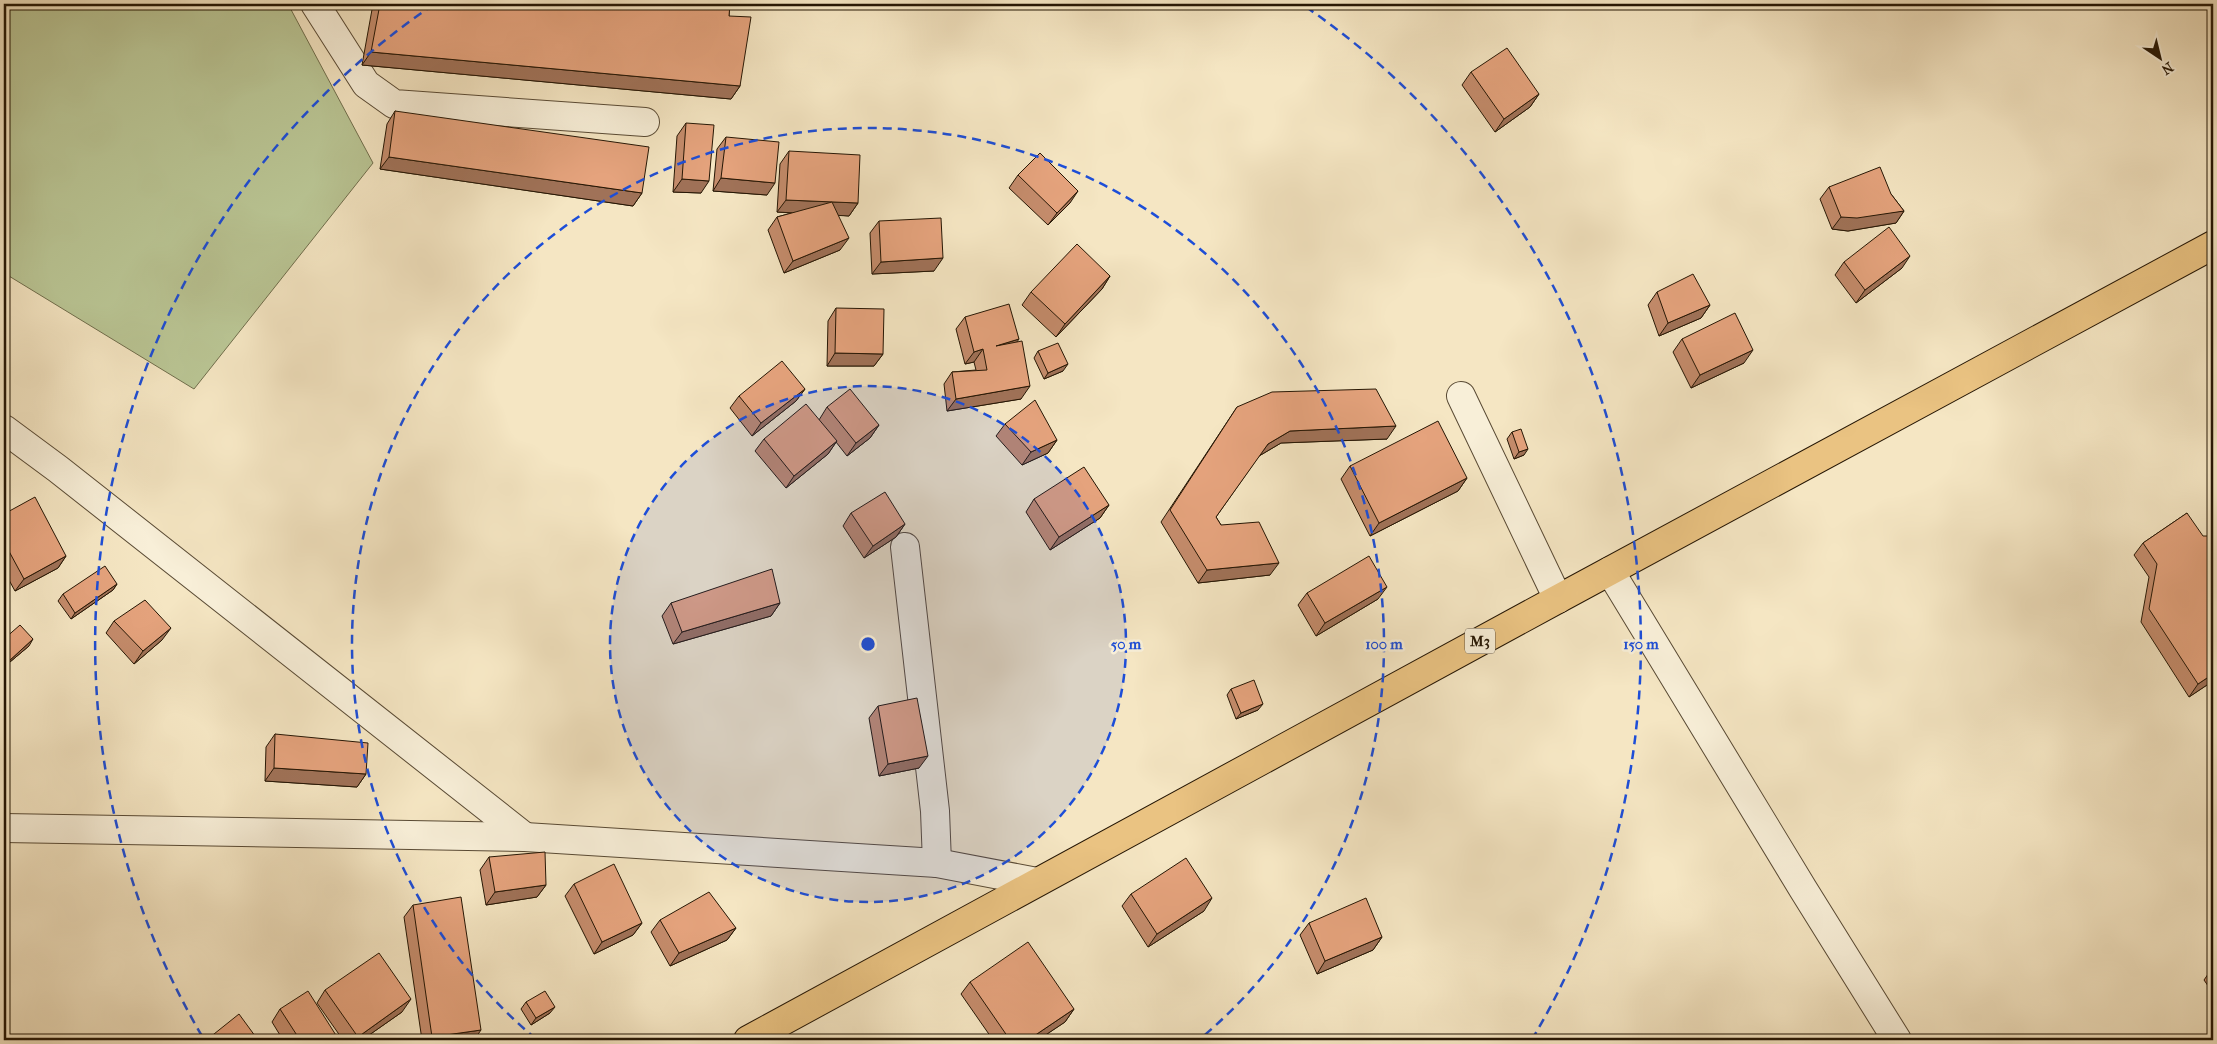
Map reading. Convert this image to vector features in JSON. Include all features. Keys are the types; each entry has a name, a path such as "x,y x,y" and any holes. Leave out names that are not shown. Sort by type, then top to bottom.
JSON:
{"highway":[{"name":"M3","path":"748,1040 2213,245"}],"street":[{"path":"315,4 366,84 394,104 645,122"},
{"path":"1461,396 1558,599"},
{"path":"4,429 58,469 525,836"},
{"path":"905,548 935,810 937,864"},
{"path":"1610,572 1897,1040"},
{"path":"4,828 416,836 525,836 937,864 1037,882"}],"green space":[{"path":"8,4 288,4 373,163 194,389 4,273 4,9"}],"building":[{"path":"380,4 730,4 729,16 751,17 740,86 371,52"},
{"path":"1507,48 1539,94 1504,119 1471,72"},
{"path":"395,111 649,147 642,193 389,157"},
{"path":"686,123 714,125 709,181 682,179"},
{"path":"726,137 779,142 775,183 721,178"},
{"path":"789,151 860,155 858,203 786,200"},
{"path":"1040,153 1078,191 1057,213 1018,175"},
{"path":"1880,167 1891,194 1904,211 1857,218 1841,217 1829,187"},
{"path":"832,202 849,238 793,261 777,217"},
{"path":"941,218 943,258 881,262 879,221"},
{"path":"1889,227 1910,256 1865,290 1844,262"},
{"path":"1077,244 1110,276 1065,324 1031,292"},
{"path":"1693,274 1710,305 1668,323 1657,292"},
{"path":"1009,304 1019,339 996,346 1022,341 1030,386 956,399 952,372 987,370 983,349 974,352 965,317"},
{"path":"836,308 884,309 883,354 835,353"},
{"path":"1735,313 1753,350 1700,375 1682,339"},
{"path":"1058,343 1068,364 1048,373 1038,351"},
{"path":"782,361 805,389 761,423 739,396"},
{"path":"850,389 879,425 856,443 827,407"},
{"path":"1376,389 1396,426 1290,431 1268,444 1216,517 1221,525 1259,522 1279,563 1207,570 1170,510 1237,407 1272,392"},
{"path":"1035,400 1057,440 1031,452 1005,424"},
{"path":"806,404 837,441 794,476 764,439"},
{"path":"1438,421 1467,478 1379,523 1350,466"},
{"path":"1521,429 1528,449 1519,452 1512,432"},
{"path":"1084,467 1109,505 1059,537 1034,499"},
{"path":"885,492 905,524 873,546 851,513"},
{"path":"35,497 66,556 24,579 4,542 4,514"},
{"path":"2187,513 2203,536 2213,536 2213,674 2198,684 2149,609 2157,564 2143,543"},
{"path":"1369,556 1387,587 1325,623 1307,593"},
{"path":"105,566 117,584 75,613 63,594"},
{"path":"772,569 780,603 682,632 671,603"},
{"path":"145,600 171,628 143,651 114,621"},
{"path":"20,625 33,639 9,661 4,655 4,639"},
{"path":"1254,680 1263,704 1241,713 1231,689"},
{"path":"917,698 928,756 888,764 878,706"},
{"path":"275,734 368,743 366,774 274,768"},
{"path":"545,852 546,885 495,892 489,857"},
{"path":"1186,858 1212,898 1157,934 1131,894"},
{"path":"614,864 642,923 602,942 574,884"},
{"path":"709,892 736,928 679,953 660,920"},
{"path":"461,897 481,1030 432,1037 413,905"},
{"path":"1366,898 1382,937 1325,961 1309,923"},
{"path":"1028,942 1074,1009 1028,1040 1010,1040 970,982"},
{"path":"379,953 411,999 358,1037 325,990"},
{"path":"308,991 339,1040 300,1040 280,1009"},
{"path":"545,991 555,1007 536,1018 526,1002"},
{"path":"239,1014 258,1040 211,1040 209,1038"}]}
